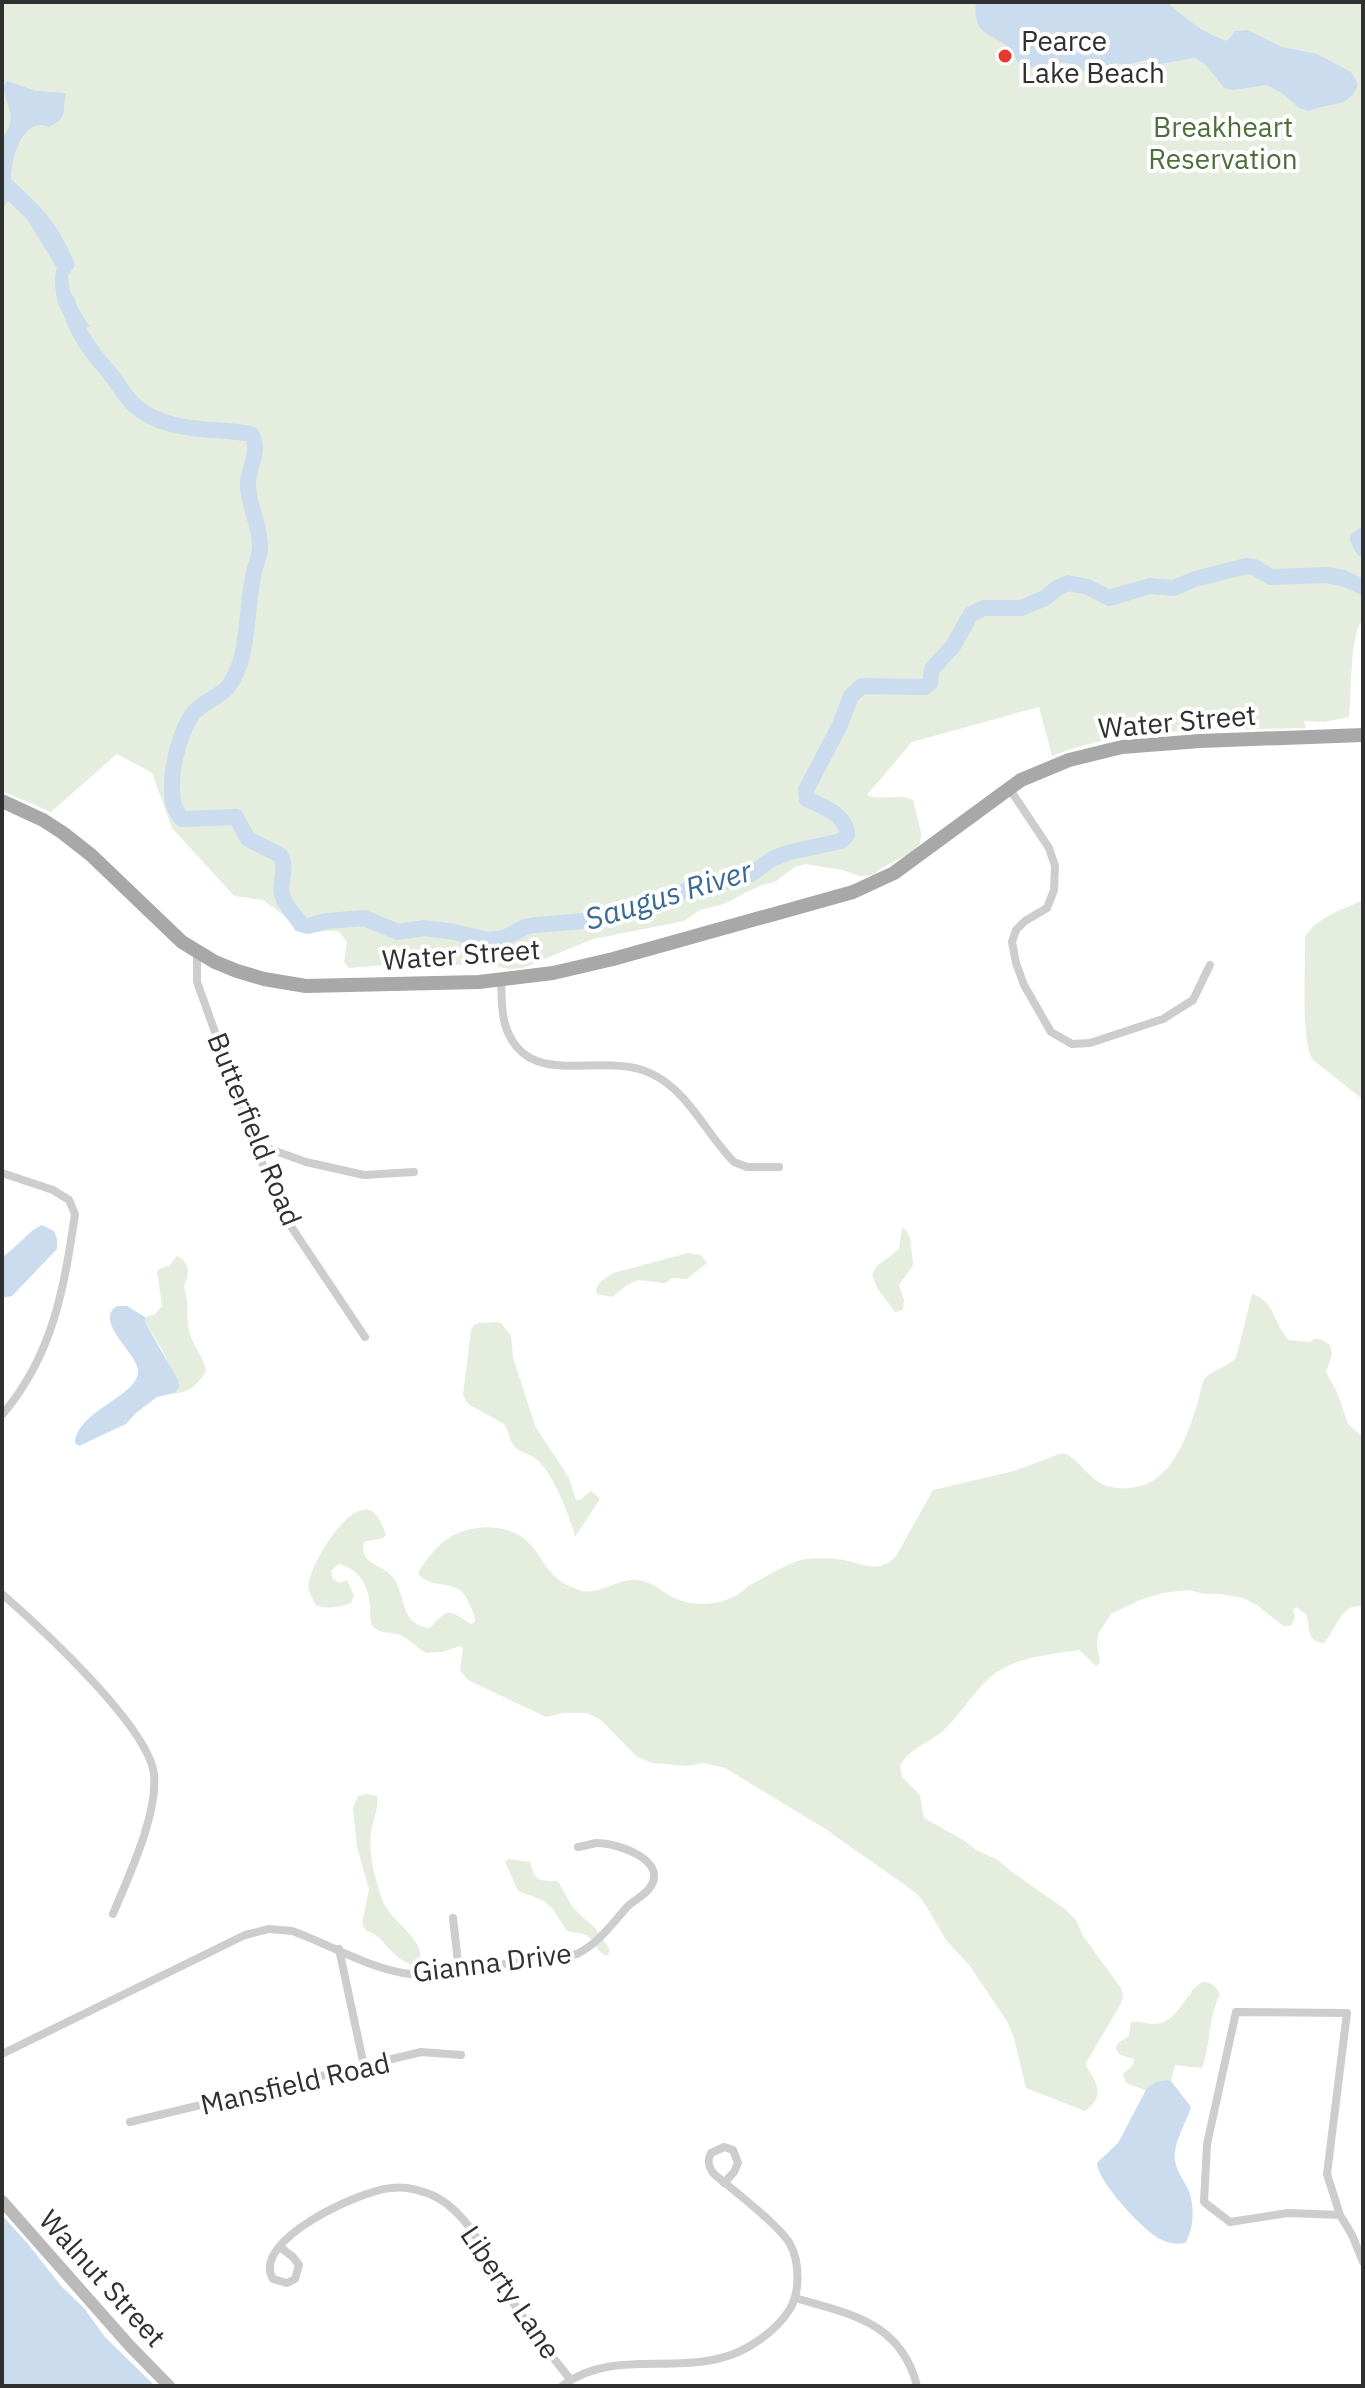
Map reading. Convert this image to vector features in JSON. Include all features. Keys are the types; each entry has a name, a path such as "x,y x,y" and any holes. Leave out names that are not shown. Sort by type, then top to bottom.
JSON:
{"main road":[{"name":"Water Street","path":"2,801 43,820 79,845 161,924 197,951 215,962 249,975 291,984 376,986 501,981 613,959 853,892 894,873 1021,780 1069,760 1122,747 1363,735"},
{"name":"Walnut Street","path":"2,2201 169,2386"}],"street":[{"path":"1009,788 1049,848 1055,866 1054,890 1047,908 1025,921 1016,930 1012,942 1024,985 1051,1032 1072,1044 1090,1043 1163,1019 1193,1000 1210,965"},
{"name":"Butterfield Road","path":"197,951 197,982 286,1219 365,1337"},
{"path":"501,981 504,1022 514,1045 535,1063 619,1065 650,1073 674,1089 734,1162 747,1167 779,1167"},
{"path":"256,1144 306,1162 364,1175 414,1172"},
{"path":"2,1173 53,1190 69,1200 75,1214 59,1304 42,1353 21,1392 2,1415"},
{"path":"2,1594 34,1621 87,1676 127,1722 151,1759 154,1789 149,1819 113,1914"},
{"name":"Gianna Drive","path":"2,2054 255,1931 292,1931 379,1967 409,1975 577,1954 597,1942 628,1906 650,1888 654,1872 641,1856 618,1847 598,1843 578,1847"},
{"path":"453,1918 459,1971"},
{"path":"339,1949 364,2066"},
{"path":"1340,2215 1288,2213 1230,2222 1204,2202 1207,2144 1236,2012 1347,2013 1327,2174 1340,2215 1363,2262"},
{"name":"Mansfield Road","path":"130,2122 421,2052 461,2055"},
{"path":"562,2386 589,2371 612,2365 683,2365 726,2357 751,2345 783,2319 795,2298 797,2286 792,2247 779,2232 724,2183 711,2170 708,2162 711,2153 724,2147 733,2150 738,2163 724,2183"},
{"name":"Liberty Lane","path":"280,2247 309,2220 359,2197 391,2188 417,2190 440,2199 463,2219 482,2246 510,2298 570,2379"},
{"path":"280,2247 299,2265 295,2279 287,2283 277,2282 269,2270 280,2247"},
{"path":"795,2298 854,2315 883,2331 897,2343 907,2359 917,2386"}],"green space":[{"name":"Breakheart Reservation","path":"2,2 1363,2 1363,620 1353,651 1349,717 1324,722 1304,721 1306,728 1144,734 1082,746 1052,756 1039,707 912,742 867,795 913,800 921,833 920,844 873,875 860,876 805,864 795,867 775,882 759,886 724,904 700,910 684,921 593,939 523,968 509,969 486,964 399,964 349,968 344,962 347,943 340,932 295,931 290,920 263,900 234,896 172,828 152,773 117,754 51,812 2,791"},
{"path":"1363,900 1363,1104 1361,1098 1313,1060 1306,1036 1304,1001 1305,937 1323,919"},
{"path":"902,1228 910,1238 913,1264 899,1285 904,1300 903,1310 895,1312 877,1288 872,1275 877,1266 899,1249"},
{"path":"688,1253 701,1255 707,1263 687,1279 673,1278 665,1283 638,1280 612,1297 597,1294 600,1282 613,1273"},
{"path":"177,1256 187,1265 184,1287 189,1328 206,1371 194,1386 175,1393 170,1367 145,1317 155,1314 162,1306 157,1272 169,1266"},
{"path":"1252,1294 1265,1301 1289,1340 1310,1342 1321,1339 1330,1345 1332,1355 1326,1372 1348,1424 1363,1437 1363,1607 1356,1606 1345,1612 1324,1643 1311,1637 1306,1614 1296,1607 1291,1626 1283,1626 1243,1598 1189,1590 1140,1600 1111,1614 1098,1634 1100,1663 1096,1666 1079,1650 1030,1658 1006,1667 986,1681 946,1728 914,1750 900,1767 902,1777 920,1795 924,1818 998,1860 1065,1909 1076,1920 1083,1936 1121,1988 1123,1997 1120,2005 1086,2063 1098,2090 1095,2100 1085,2111 1026,2088 1007,2021 969,1965 946,1940 923,1901 827,1830 725,1768 704,1763 687,1766 652,1763 637,1757 601,1720 587,1713 546,1717 468,1680 460,1670 463,1648 460,1646 443,1652 426,1653 404,1637 373,1627 365,1585 346,1566 339,1564 331,1571 333,1579 340,1583 347,1580 354,1595 351,1603 320,1607 309,1591 311,1573 323,1549 341,1525 360,1511 369,1510 375,1514 386,1535 364,1542 365,1556 394,1579 414,1622 430,1628 449,1613 471,1624 475,1622 469,1603 459,1590 433,1583 419,1575 444,1541 466,1530 498,1528 518,1535 534,1548 553,1575 579,1590 593,1591 637,1580 680,1600 701,1604 732,1597 749,1585 800,1560 830,1559 871,1566 884,1565 896,1556 933,1490 1014,1471 1062,1453 1104,1485 1131,1488 1147,1484 1160,1476 1179,1450 1205,1378 1236,1358"},
{"path":"498,1322 511,1336 513,1357 535,1426 569,1478 576,1500 591,1491 600,1499 575,1537 560,1495 542,1465 514,1446 504,1424 468,1404 463,1395 471,1330 479,1323"},
{"path":"358,1796 377,1796 370,1840 377,1883 386,1907 417,1944 420,1960 415,1965 400,1959 378,1937 366,1931 362,1923 369,1889 357,1847 353,1808"},
{"path":"508,1859 530,1862 539,1879 558,1881 573,1908 596,1929 610,1950 607,1956 588,1936 567,1931 552,1908 542,1900 518,1891 505,1862"},
{"path":"1202,1982 1213,1985 1220,1995 1213,2012 1202,2068 1175,2065 1171,2081 1156,2082 1147,2091 1126,2083 1123,2074 1133,2065 1134,2059 1120,2055 1116,2049 1118,2043 1129,2036 1131,2022 1164,2022"}],"water":[{"path":"976,2 1167,2 1195,25 1218,38 1227,41 1235,31 1248,30 1282,47 1317,54 1351,72 1358,84 1350,98 1309,111 1299,108 1267,85 1233,90 1224,88 1206,65 1195,58 1159,64 1151,59 1125,65 1116,63 1091,71 1074,70 1073,64 1059,62 1028,68 1017,61 1005,44 984,32 976,16"},
{"path":"7,81 36,91 66,93 60,120 49,127 40,125 32,128 20,141 13,160 11,179 40,207 61,236 75,266 68,275 70,290 90,327 71,320 60,307 55,284 57,268 27,219 8,201 2,210 2,138 11,118 3,86"},
{"path":"42,1225 54,1231 57,1249 12,1296 2,1298 2,1257"},
{"path":"117,1306 127,1306 145,1317 179,1386 175,1393 157,1397 126,1424 79,1446 75,1443 78,1431 86,1421 136,1379 136,1363 110,1320 111,1312"},
{"path":"1171,2081 1191,2107 1175,2154 1192,2209 1190,2231 1182,2244 1163,2240 1143,2226 1113,2193 1097,2163 1118,2143 1147,2088"},
{"path":"2,2215 61,2286 84,2308 105,2337 155,2386 2,2386"}],"waterway":[{"name":"Saugus River","path":"67,301 88,346 129,400 145,414 189,428 251,434 254,440 255,453 248,487 260,547 242,656 229,686 196,711 186,725 174,767 173,797 182,819 236,817 248,839 280,855 283,899 301,924 308,926 326,921 364,918 398,932 424,928 486,940 504,938 535,925 596,920 664,900 697,886 751,874 787,853 841,841 847,835 843,822 833,812 807,799 806,790 839,727 851,696 862,686 925,687 930,683 932,669 953,646 971,614 984,608 1021,608 1045,598 1068,583 1088,587 1109,598 1150,586 1174,588 1195,579 1246,566 1271,577 1326,575 1363,587"},
{"name":"Saugus River","path":"1363,535 1358,539 1363,549"}],"place":[{"name":"Pearce Lake Beach","path":"1005,56"}]}
